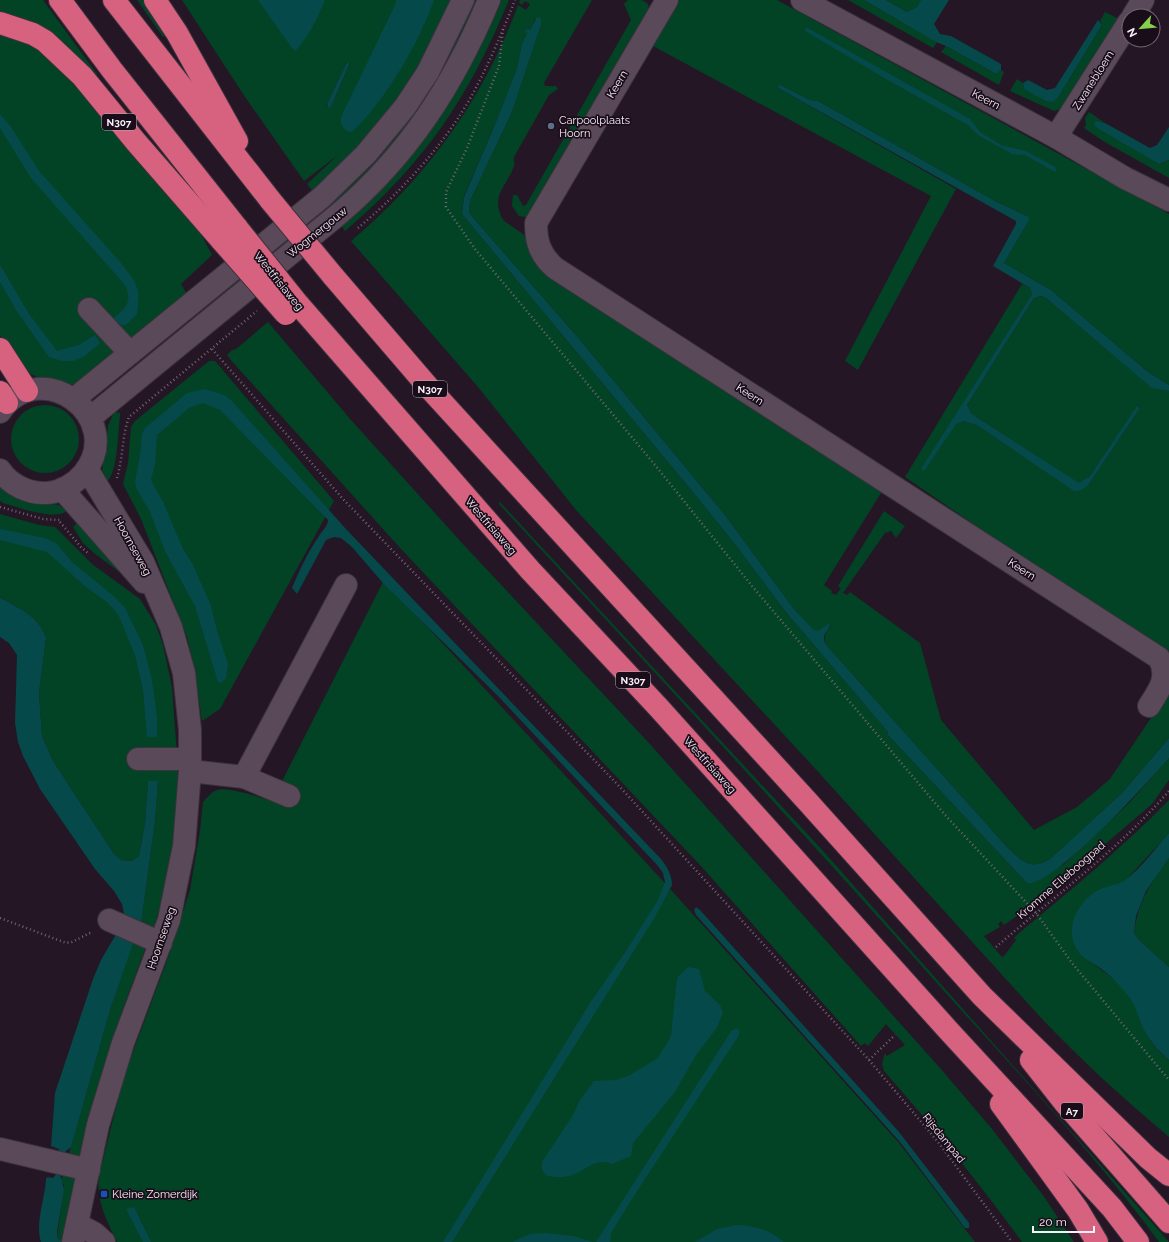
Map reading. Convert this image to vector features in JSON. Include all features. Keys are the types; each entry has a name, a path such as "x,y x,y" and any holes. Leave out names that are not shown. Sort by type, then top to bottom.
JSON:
{"highway":[{"name":"Westfrisiaweg","path":"60,0 231,236 292,309 320,330 530,570 659,708 948,1030"},
{"name":"N307","path":"114,0 271,201 430,389 807,801 982,996"},
{"name":"N307","path":"155,0 177,32 271,201"},
{"name":"N307","path":"0,23 28,32 45,41 82,76 136,142 231,236"},
{"path":"0,349 27,391"},
{"name":"A7","path":"982,996 1148,1158 1169,1175"},
{"name":"A7","path":"982,996 1064,1102 1169,1222"},
{"path":"948,1030 1065,1192 1097,1242"},
{"path":"948,1030 1112,1208 1138,1242"}],"street":[{"path":"74,399 322,196 366,154 405,107 428,72 463,0"},
{"name":"Wogmergouw","path":"90,418 340,214 378,179 408,143 446,89 471,43 489,0"},
{"name":"Keern","path":"667,0 536,222 536,237 546,260 555,268 1158,658 1165,666 1166,677 1149,706"},
{"name":"Keern","path":"802,0 1056,137 1125,178 1169,200"},
{"name":"Zwanebloem","path":"1056,137 1121,35"},
{"path":"90,309 130,354"},
{"path":"1,472 15,484 30,491 46,493 62,489 72,484 87,469 94,452 95,444 93,426 90,418 86,411 68,394 52,389 27,391 2,402"},
{"name":"Hoornseweg","path":"75,1233 98,1125 123,1043 169,920 182,859 187,822 190,765 190,730 184,673 171,627 143,562 87,469"},
{"name":"Hoornseweg","path":"62,489 144,583 171,627"},
{"path":"244,777 346,585"},
{"path":"138,759 190,765 244,777 289,796"},
{"path":"123,927 160,943"},
{"path":"0,1149 88,1170"},
{"path":"75,1233 94,1233 104,1242"}],"path":[{"path":"503,29 499,66 468,148 446,192 446,207 475,249 655,465 752,586 946,816 1036,913 1072,963 1169,1080"},
{"name":"Rijsdampad","path":"102,494 116,483 122,460 126,426 129,417 212,349 343,499 619,786 869,1060 938,1142 1012,1242"},
{"name":"Kromme Elleboogpad","path":"996,947 1088,870 1153,809 1169,791"},
{"path":"0,918 66,943 123,927"},
{"path":"869,1060 895,1035"}],"shaded area":[{"path":"0,0 43,0 97,74 96,78 0,14"},
{"path":"137,0 147,0 168,32 163,37"},
{"path":"182,0 455,0 445,26 389,117 314,193 307,184 338,155 304,181 245,97","holes":["350,63 331,107 326,106 346,64"]},
{"path":"258,0 325,0 308,34 295,51"},
{"path":"396,0 434,0 420,34 400,70 365,118 353,131 349,132 342,125 342,115 396,3"},
{"path":"469,0 482,0 478,12 406,135 329,212 322,203"},
{"path":"495,0 509,0 494,35 461,98 422,154 373,206 345,231 338,221 351,211"},
{"path":"520,0 592,0 544,83 545,86 556,86 558,89 549,95 514,157 514,166 499,198 499,211 503,220 884,488 824,585 832,591 831,593 836,595 841,588 838,586 884,511 905,526 896,538 891,531 885,533 843,593 847,595 850,592 920,643 941,720 1034,830 1077,807 1110,779 1169,691 1169,738 1122,793 1050,859 1043,863 1027,863 1007,847 828,647 825,641 825,636 830,626 818,632 814,630 794,609 725,515 575,334 469,213 470,201 512,112 541,25 535,19 530,31 526,29 525,31 529,33 522,43 517,68 496,122 464,196 462,214 687,485 734,543 785,611 888,732 887,734 1027,883 1064,864 1130,802 1169,758 1169,780 1152,804 1041,899 1004,925 1001,921 998,924 1000,927 984,936 1002,957 1004,956 1016,940 1014,938 1019,933 1115,852 1169,800 1169,833 1127,879 1117,885 1103,888 1077,951 1111,977 1129,995 1136,1007 1144,1029 1151,1042 1169,1060 1169,1137 1104,1080 1043,1020 811,764 576,510 478,387 351,241 379,217 404,191 450,134 470,104 488,72 518,5 526,10 530,4 525,1 522,5 519,3"},
{"path":"628,0 642,0 648,4 649,8 531,214 525,217 519,216 512,206 513,195 517,195 523,206 526,205 631,20 624,4"},
{"path":"676,0 777,0 1169,214 1169,385 1148,372 1051,290 1004,263 1028,222 1027,216 995,201 818,101 810,100 779,84 778,88 956,189 858,370 845,361 931,196 653,46 652,44"},
{"path":"848,0 864,0 937,42 933,48"},
{"path":"864,0 886,0 907,12 917,7 921,0 949,0 934,24 940,34 951,36 1001,64 1001,70 996,74 936,42"},
{"path":"886,0 921,0 917,7 907,12"},
{"path":"1105,12 1119,19 1060,109 1054,111 1010,91 1017,79 1023,83 1024,89 1055,98 1059,96 1102,25 1100,21"},
{"path":"537,17 541,18 541,25 512,112 470,201 469,213 575,334 725,515 794,609 814,630 818,631 830,623 824,637 825,643 828,647 1007,847 1027,863 1043,863 1050,859 1122,793 1169,738 1169,758 1100,831 1057,869 1040,880 1027,883 887,734 888,732 785,611 734,543 687,485 462,214 464,197 517,68 522,43 528,33 525,32 526,29 530,30"},
{"path":"1098,20 1102,25 1059,96 1053,102 1046,101 1024,89 1023,83 1028,80 1047,90 1055,88"},
{"path":"806,27 970,119 980,132 1001,145 1026,151 1057,168 1055,172 1025,155 1012,154 978,135 968,125 805,31"},
{"path":"0,30 53,57 195,223 212,255 181,284 188,296 80,384 51,382 40,379 31,374 23,367 0,335"},
{"path":"946,46 996,74 1001,70 1004,72 999,85 941,52"},
{"path":"349,62 331,107 328,108 327,104 346,64"},
{"path":"779,84 810,100 818,101 995,201 1027,216 1029,218 1028,222 1004,263 1051,290 1148,372 1169,385 1169,391 1152,388 1046,298 1041,296 1034,298 967,405 971,413 975,416 1079,483 1090,476 1137,406 1140,408 1089,484 1082,490 1074,491 978,426 964,421 956,424 924,471 921,469 1032,294 1030,288 993,266 1016,224 1016,221 778,88"},
{"path":"1089,112 1105,123 1101,122 1095,124 1159,164 1169,160 1169,178 1103,141 1084,128 1086,125 1085,118"},
{"path":"0,114 11,127 39,171 121,263 134,281 138,292 137,314 126,325 122,325 112,319 127,305 128,296 125,285 31,178 0,128"},
{"path":"1096,121 1105,123 1150,148 1157,145 1169,127 1169,160 1159,164 1097,128 1094,124"},
{"path":"0,265 29,314 57,351 79,345 95,335 100,343 85,356 73,361 62,361 49,357 16,310 0,282"},
{"path":"1022,284 1030,288 1032,294 922,469 956,423 964,421 978,426 1074,490 1089,484 1140,408 1138,406 1090,476 1079,484 975,416 971,413 967,405 1034,298 1041,296 1046,298 1152,387 1169,391 1169,651 1036,567 905,477"},
{"path":"268,322 351,420 462,543 648,742 941,1069 992,1129 1045,1198 1074,1242 1022,1242 955,1155 884,1071 882,1064 885,1053 887,1056 905,1045 886,1024 868,1046 865,1043 861,1046 700,865 401,549 229,358 227,355 232,350 236,349"},
{"path":"209,361 215,361 334,501 220,709 202,721 194,667 187,637 141,519 123,484 128,463 131,427 135,421"},
{"path":"205,389 224,395 232,401 345,528 661,859 670,874 672,885 655,917 452,1242 443,1242 590,1003 626,951 658,900 665,882 663,873 497,695 383,583 352,547 341,538 334,537 326,540 297,594 292,588 307,555 326,526 328,520 220,410 203,403 189,408 157,435 155,464 151,480 163,502 183,549 192,563 210,603 228,664 226,678 221,683 218,682 195,606 165,551 150,512 136,488 135,481 142,434 145,428 187,393"},
{"path":"45,405 58,408 69,415 76,426 79,439 76,452 69,463 58,470 45,473 32,470 21,463 14,452 11,439 14,426 21,415 32,408"},
{"path":"116,412 120,413 117,451 113,471 110,478 106,482 102,471 108,426 113,414"},
{"path":"0,487 40,502 59,505 67,511 54,515 45,514 3,503 0,501"},
{"path":"499,501 824,852 1169,1242 1159,1242 1079,1141 773,801 499,504"},
{"path":"0,514 39,525 55,527 92,564 140,599 156,625 163,645 172,687 179,782 170,864 154,930 141,924 155,821 158,781 148,781 145,823 139,856 132,861 121,860 114,854 53,761 42,736 39,693 46,638 43,630 33,618 21,609 0,598"},
{"path":"79,521 126,577 83,543 73,527"},
{"path":"0,529 45,538 56,543 72,562 116,598 125,608 143,645 152,680 157,717 157,737 147,737 143,690 135,655 118,614 107,602 86,587 47,552 0,540"},
{"path":"384,580 663,881 899,1143 975,1242 117,1242 100,1202 98,1184 99,1175 124,1076 168,958 190,890 200,831 203,802 213,792 222,789 244,793 272,801"},
{"path":"0,598 28,614 43,630 46,638 39,693 42,736 53,761 114,854 121,860 132,861 139,856 145,823 148,781 158,781 155,821 141,924 125,919 122,904 114,891 95,869 40,789 23,756 18,742 15,723 17,655 9,643 0,637"},
{"path":"1169,833 1169,858 1146,891 1136,916 1134,933 1139,940 1169,967 1169,1060 1155,1046 1146,1034 1133,1003 1127,994 1107,973 1079,953 1073,941 1072,932 1076,914 1087,898 1103,888 1125,880 1143,864"},
{"path":"1169,858 1169,967 1139,940 1134,933 1142,901 1156,876"},
{"path":"696,907 899,1132 969,1223 969,1228 965,1228 900,1142 696,915 694,910"},
{"path":"118,931 133,939 133,943 111,1007 71,1147 63,1155 59,1155 59,1149 51,1146 55,1093 93,979 101,960"},
{"path":"133,939 142,943 145,949 120,1017 90,1115 62,1242 57,1238 64,1185 61,1181 111,1007"},
{"path":"688,967 699,969 705,991 720,1005 723,1013 716,1029 696,1055 675,1092 633,1143 631,1156 612,1164 606,1162 596,1163 569,1176 547,1176 542,1170 542,1162 573,1115 580,1100 594,1081 616,1080 628,1076 658,1058 671,1036 677,978"},
{"path":"736,1028 739,1030 739,1035 630,1202 611,1233 610,1242 596,1242 732,1030"},
{"path":"57,1173 60,1174 64,1189 57,1232 57,1238 62,1242 41,1242 39,1227 46,1179 47,1177 53,1178"},
{"path":"134,1207 151,1242 143,1242 126,1209"},
{"path":"736,1225 749,1226 768,1231 784,1242 695,1242 717,1229"},
{"path":"545,1233 573,1236 593,1242 512,1242 530,1234"}],"place":[{"name":"Carpoolplaats Hoorn","path":"551,126"},
{"name":"Kleine Zomerdijk","path":"104,1194"}]}
